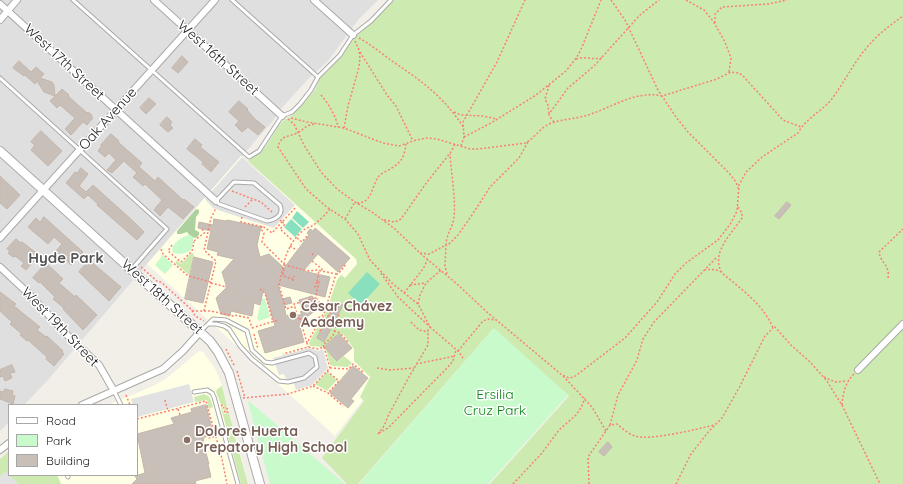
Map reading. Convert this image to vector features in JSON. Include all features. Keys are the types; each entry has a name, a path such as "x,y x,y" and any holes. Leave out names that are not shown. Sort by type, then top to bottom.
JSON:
{"street":[{"path":"0,20 18,0"},
{"name":"West 16th Street","path":"154,0 285,118"},
{"name":"Oak Avenue","path":"0,238 215,0"},
{"path":"314,0 353,35"},
{"name":"West 17th Street","path":"0,4 218,202"},
{"name":"West 18th Street","path":"0,151 200,332 218,352 229,373 260,484"},
{"name":"West 19th Street","path":"0,267 29,294 70,338 99,365 114,391"},
{"path":"858,370 903,324"},
{"path":"84,404 163,369 183,351 200,332"},
{"path":"0,450 8,444"}],"lane":[{"path":"73,0 249,157 258,151 285,118 300,104 311,90 318,77 340,55 353,35 371,21 391,0"},
{"path":"232,0 318,77"},
{"path":"0,78 167,230 131,270"},
{"path":"234,182 242,182 254,182 280,205 282,209 281,213 270,221 267,221 218,202 234,182"},
{"path":"200,332 210,320 216,319 231,322 247,332 252,350 265,362 272,363 309,353 315,356 317,367 304,378 288,382 279,381 248,354 236,341 230,329 216,324 208,324"},
{"path":"194,392 207,390 212,393 214,397 238,484"},
{"path":"114,391 120,404"}],"path":[{"path":"461,146 464,137 463,122 466,115 497,62 525,0"},
{"path":"464,137 479,130 536,95 566,71 582,47 601,0"},
{"path":"611,0 625,20 654,82 676,117 688,132 729,173 736,182 739,190"},
{"path":"549,114 568,88 602,58 640,15 659,0"},
{"path":"686,0 704,10 715,25 725,42 731,58 729,73"},
{"path":"715,25 715,14 722,7 768,4 787,0"},
{"path":"562,375 569,378 574,377 625,338 657,302 675,274 686,263 718,240 731,223 738,211 739,185 754,164 798,133 801,127 820,111 830,100 869,44 903,16"},
{"path":"353,35 359,50 387,95 396,106 413,141"},
{"path":"353,35 364,41 438,94 464,128"},
{"path":"344,128 348,106 359,67 359,50"},
{"path":"575,59 581,57 595,59 602,58"},
{"path":"420,253 429,254 446,244 449,244 458,235 490,187 519,158 529,141 541,129 554,122 588,115 637,96 662,96 717,79 735,71 743,76 783,120 801,127"},
{"path":"549,84 545,99 548,105 550,117 554,122"},
{"path":"321,94 337,122 338,127"},
{"path":"452,111 461,115 483,116 497,119"},
{"path":"285,118 293,118 316,124 344,128 383,143 399,146 427,138 438,139 470,149 518,144 529,141"},
{"path":"285,118 294,124 321,172 337,189 355,203 372,212 395,230 496,320 562,375 585,398 598,416 606,431"},
{"path":"316,124 305,126 298,132 285,136 280,141 278,147 306,189 345,220 358,234 370,260 392,283 418,304 430,327 428,332 428,344 388,416 384,426 378,434 388,428 448,367 453,361 457,350 483,321 496,320"},
{"path":"355,203 362,203 368,200 380,175 398,164 404,154 406,144"},
{"path":"382,220 395,222 401,219 427,182 450,154 455,144"},
{"path":"448,276 445,266 446,244 454,218 450,154"},
{"path":"242,182 232,191 261,202 285,224 280,229 294,242"},
{"path":"204,311 216,261 204,250 211,218 218,202"},
{"path":"345,220 355,203"},
{"path":"282,222 296,207"},
{"path":"589,484 588,457 610,425 618,395 637,360 643,339 654,322 718,256 723,245 742,218 742,213 738,208"},
{"path":"325,310 316,298 294,304 295,306 286,309 280,285 286,254 290,246 306,229 315,224 330,209"},
{"path":"262,226 261,229 264,233 262,242 284,264 309,271 320,271 336,274 342,270 345,266 344,265"},
{"path":"202,229 204,233"},
{"path":"888,278 888,270 880,258 880,252 903,229"},
{"path":"168,251 181,262 192,251 194,241 204,233 208,233"},
{"path":"297,238 302,242 308,235"},
{"path":"164,255 172,245"},
{"path":"290,246 295,249"},
{"path":"161,249 164,255 188,276 226,287"},
{"path":"718,256 718,267 722,273"},
{"path":"174,264 178,259"},
{"path":"404,293 428,259"},
{"path":"312,261 322,269 317,282 319,282 315,299"},
{"path":"376,267 386,283 398,296 430,327 457,350 463,358"},
{"path":"283,270 283,276 293,279"},
{"path":"418,304 420,295 426,283 441,270"},
{"path":"704,270 717,270 722,273 756,303 769,319 773,328"},
{"path":"307,343 325,310 336,274"},
{"path":"410,285 426,283"},
{"path":"260,289 265,293 273,322"},
{"path":"295,306 308,347"},
{"path":"320,331 332,309"},
{"path":"192,310 198,319 203,320"},
{"path":"324,348 323,345 333,336 339,314"},
{"path":"300,319 309,321 321,317 326,320"},
{"path":"252,328 278,320"},
{"path":"411,322 420,330 428,332"},
{"path":"773,328 776,327 822,376 842,405 880,484"},
{"path":"676,484 691,454 722,418 765,336 773,328"},
{"path":"334,331 340,333 348,342 347,343"},
{"path":"416,364 455,356"},
{"path":"330,368 349,369 353,364 363,372"},
{"path":"377,368 390,370 414,368"},
{"path":"842,405 843,394 847,381 858,370"},
{"path":"327,371 339,381 328,393"},
{"path":"822,376 835,382 847,381"},
{"path":"313,386 328,393 343,406"},
{"path":"126,395 130,404"},
{"path":"513,484 539,456 559,430 576,415 585,398"},
{"path":"165,400 168,411"},
{"path":"138,419 206,402 228,484"},
{"path":"178,409 180,415"},
{"path":"610,425 617,424 629,433 643,438 683,432 716,424"},
{"path":"205,436 209,438 216,436"}],"shaded area":[{"path":"0,0 378,0 358,20 328,61 307,80 280,110 272,122 147,264 47,381 25,404 8,404 8,423 0,431"},
{"name":"César Chávez Academy","path":"241,156 363,263 382,375 335,436 147,264"},
{"path":"242,157 295,205 274,228 213,208 205,199"},
{"path":"309,348 318,351 323,349 328,368 312,385 296,390 294,384 286,379 284,374 279,375 273,358"},
{"name":"Dolores Huerta Prepatory High School","path":"199,351 203,352 216,370 222,386 248,484 61,484 57,476 138,476 138,404 110,404 151,387 167,378"},
{"path":"189,384 194,402 138,417 138,404 133,404 131,399"},
{"path":"5,472 18,484 0,484 0,477"}],"green space":[{"path":"394,0 903,0 903,484 490,484 569,396 493,329 358,484 347,484 322,458 364,401 360,397 370,377 354,361 354,349 343,334 322,347 310,346 309,343 327,309 337,280 341,275 345,278 357,264 356,259 248,161 264,148 282,122 290,117 315,90 320,77 328,71 352,39"},
{"path":"196,209 199,210 199,213 196,217 195,230 199,232 199,235 196,238 191,237 187,232 177,234 177,231"},
{"path":"297,211 309,222 303,228 292,218"},
{"path":"291,219 302,229 295,237 284,227"},
{"path":"189,235 192,236 194,242 190,251 182,254 173,253 172,248 175,243 181,238"},
{"path":"191,253 194,254 189,275 175,263 177,260 181,264"},
{"path":"163,255 173,265 165,274 155,265"},
{"path":"367,272 380,284 361,305 348,293"},
{"path":"265,298 270,317 259,321 257,318 262,299"},
{"name":"Ersilia Cruz Park","path":"494,328 568,395 488,484 359,484"},
{"path":"326,349 338,361 344,356 352,363 348,367 332,366 330,364"},
{"path":"327,372 337,380 327,391 315,384"},
{"path":"222,386 227,412 225,412 224,405 221,405 216,392 217,389"},
{"path":"204,394 209,397 213,407 209,409 207,400 195,402 194,397"},
{"path":"249,401 345,484 270,484 248,402"},
{"path":"222,407 224,414 229,413 233,428 227,430"},
{"path":"233,430 248,484 241,484 227,432"},
{"path":"8,452 8,475 5,472 0,477 0,459"},
{"path":"9,476 57,476 61,484 18,484"}],"building":[{"path":"182,56 188,62 178,73 172,68"},
{"path":"19,61 31,72 36,67 44,74 40,78 52,82 54,85 55,96 44,92 37,81 35,84 25,75 24,76 13,68"},
{"path":"62,89 87,113 88,112 92,115 91,117 93,118 87,125 83,122 71,135 65,129 75,118 60,105 57,108 50,101"},
{"path":"149,98 156,104 146,114 140,108"},
{"path":"239,101 248,109 247,110 255,119 265,127 258,135 248,127 242,132 235,125 239,121 229,112"},
{"path":"167,117 172,122 170,125 173,128 168,132 160,125"},
{"path":"41,131 62,151 48,166 31,150 35,145 31,142"},
{"path":"111,134 142,163 139,167 155,181 158,177 183,200 184,199 194,207 183,219 168,207 160,216 154,210 162,200 145,184 143,186 133,177 137,173 124,161 112,173 107,170 116,160 109,153 105,157 98,151 101,145"},
{"path":"195,139 202,145 200,147 219,162 211,172 202,164 203,162 187,149"},
{"path":"81,168 88,174 79,186 86,192 93,185 133,221 144,232 137,240 97,205 98,204 88,195 84,199 66,183 75,172 77,173"},
{"path":"0,176 20,195 7,209 0,203"},
{"path":"787,202 791,205 779,219 775,216"},
{"path":"44,217 83,252 71,265 56,251 62,244 54,237 48,244 28,227 36,218 40,222"},
{"name":"César Chávez Academy","path":"214,219 261,227 257,245 260,257 269,254 284,268 309,235 307,233 310,229 313,231 315,228 350,258 338,272 318,254 303,271 330,277 325,297 278,285 282,299 290,297 292,303 284,305 286,316 288,315 289,318 302,314 300,312 302,311 299,300 312,296 320,307 299,323 304,342 265,353 258,331 275,326 264,288 260,305 254,303 252,316 231,311 230,316 221,314 216,298 226,288 222,272 234,259 217,255 218,252 207,249 211,231 198,228 199,222 213,225"},
{"path":"16,239 39,255 26,270 21,266 24,263 8,253 10,251 7,249"},
{"path":"194,257 213,262 203,303 185,299"},
{"path":"89,260 121,287 109,301 79,272"},
{"path":"46,263 63,279 59,283 75,297 76,295 97,315 83,330 63,309 64,308 53,299 55,297 40,282 39,283 33,278"},
{"path":"0,292 16,304 14,306 40,327 37,330 46,337 47,336 63,351 62,352 64,354 54,366 46,359 47,357 20,335 22,334 10,324 12,322 0,311"},
{"path":"336,302 343,305 324,342 317,338"},
{"path":"339,334 352,348 337,361 324,347"},
{"path":"12,365 15,372 10,373 12,378 5,381 3,376 0,377 0,370"},
{"path":"353,366 368,378 351,399 354,401 348,408 330,393"},
{"path":"5,389 13,391 12,395 15,396 13,404 0,399 0,391 3,392"},
{"path":"206,405 212,429 206,430 203,442 211,477 195,481 196,484 132,484 137,479 135,476 145,473 138,434 174,424 171,418 192,412 191,409"},
{"path":"608,442 612,447 604,456 599,452"}],"place":[{"name":"César Chávez Academy","path":"293,315"},
{"name":"Dolores Huerta Prepatory High School","path":"187,440"}],"district":[{"name":"Hyde Park","path":"66,258"}]}
